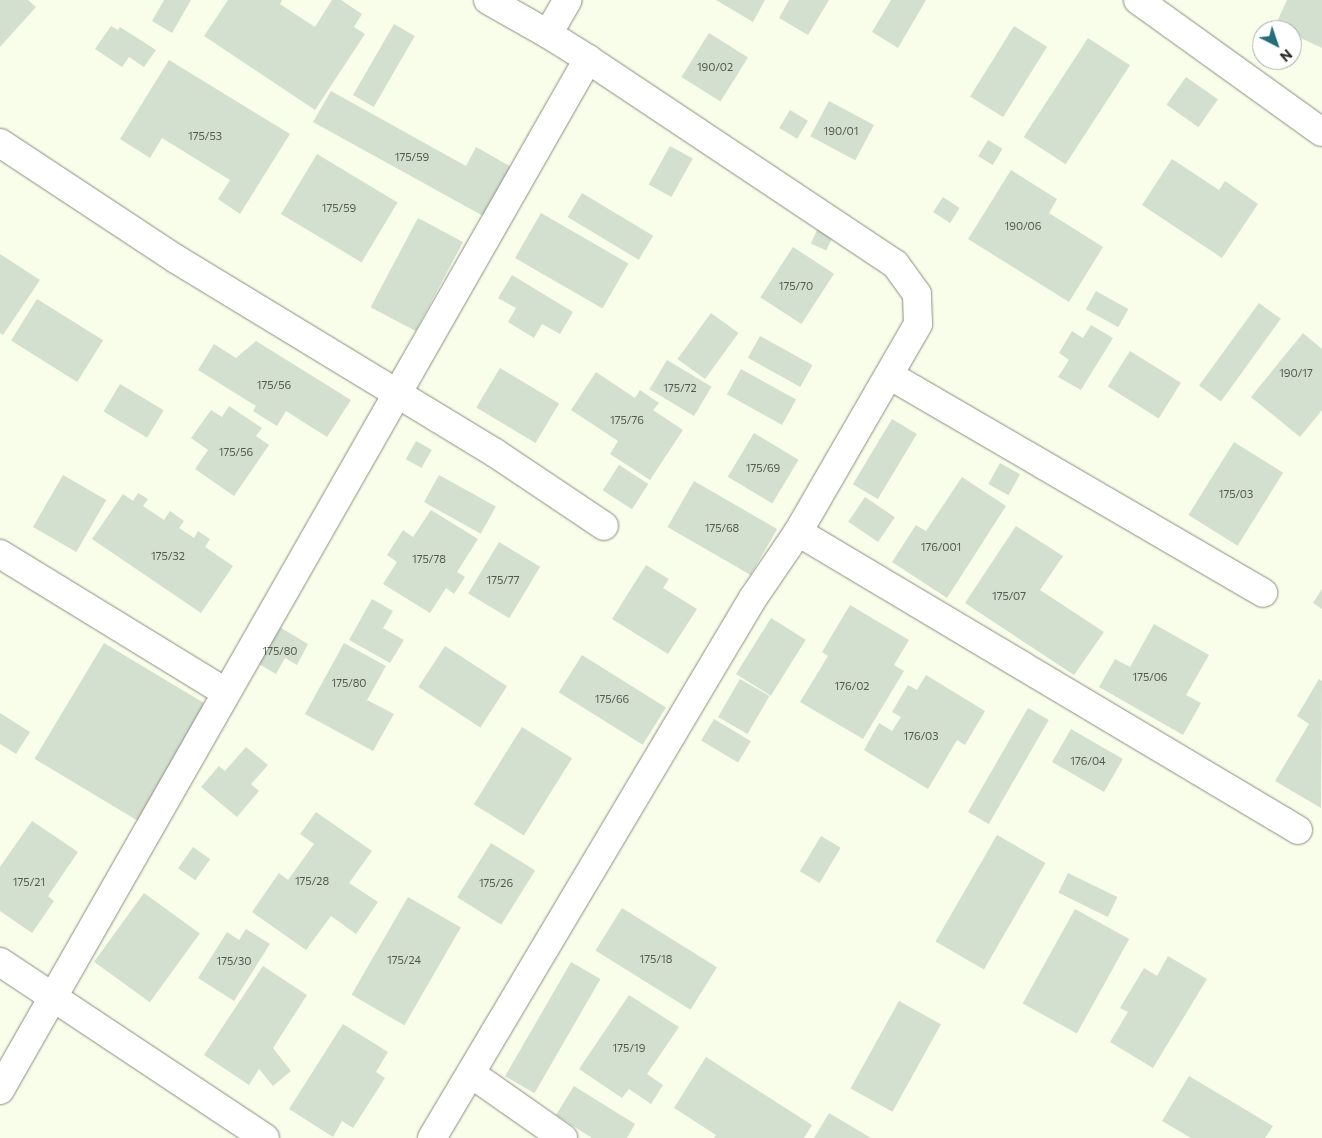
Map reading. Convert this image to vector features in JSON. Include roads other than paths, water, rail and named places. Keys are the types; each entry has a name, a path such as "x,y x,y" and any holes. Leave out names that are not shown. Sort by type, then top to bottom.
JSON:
{"street":[{"path":"432,1138 472,1074 753,598 798,532 918,324 917,294 895,264 588,59 488,0"},
{"path":"548,34 568,0"},
{"path":"1138,0 1322,132"},
{"path":"0,1090 56,998 225,692 399,395 588,59"},
{"path":"0,143 176,259 399,395 604,526"},
{"path":"889,375 1263,593"},
{"path":"798,532 1298,830"},
{"path":"0,554 225,692"},
{"path":"0,962 265,1138"},
{"path":"472,1074 564,1138"}]}
